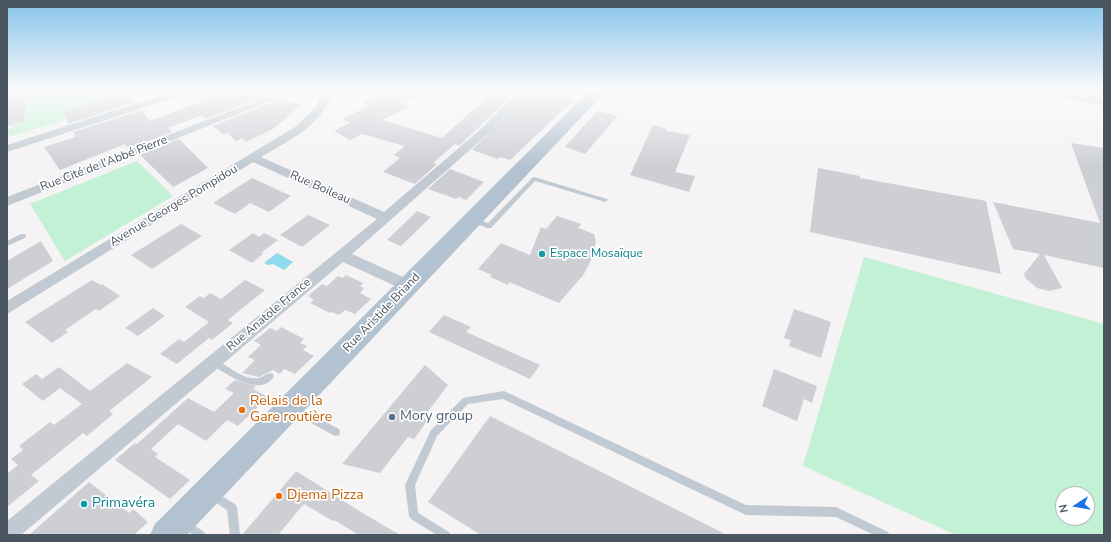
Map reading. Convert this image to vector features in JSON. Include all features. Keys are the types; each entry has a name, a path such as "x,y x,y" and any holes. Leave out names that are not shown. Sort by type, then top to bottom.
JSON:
{"main road":[{"name":"Rue Aristide Briand","path":"174,528 574,116"}],"street":[{"path":"7,149 107,116"},
{"name":"Rue Cité de l'Abbé Pierre","path":"7,202 226,116"},
{"name":"Avenue Georges Pompidou","path":"7,308 254,158 299,129 314,116"},
{"name":"Rue Anatole France","path":"7,534 386,218 486,131 500,116"},
{"name":"Rue Boileau","path":"254,158 386,218"},
{"path":"341,255 409,286"}],"lane":[{"path":"474,220 489,226 534,179 605,200"},
{"path":"7,244 23,236"},
{"path":"213,362 251,383 266,380 270,376"},
{"path":"446,535 414,516 410,485 434,433 466,401 504,395 746,510 836,512 884,535"},
{"path":"291,407 336,432"},
{"path":"209,493 232,507 235,535"},
{"path":"174,528 201,535"}],"green space":[{"path":"25,116 65,116 66,120 12,136 7,134 7,130 12,128 12,125 24,122"},
{"path":"137,161 173,196 65,261 30,204"},
{"path":"864,257 1104,324 1104,535 956,535 803,466"}],"water":[{"path":"277,253 293,262 284,270 273,264 268,265 264,263"}],"building":[{"path":"8,116 25,116 24,122 7,126"},
{"path":"65,116 92,116 68,124"},
{"path":"122,116 147,116 150,121 162,116 199,116 168,128 172,132 132,147 127,147 125,144 60,170 44,147 75,137 73,132"},
{"path":"203,116 213,116 206,119"},
{"path":"237,116 288,116 273,129 246,142 242,138 236,141 228,133 223,134 213,126"},
{"path":"348,116 389,116 382,120 442,138 466,116 490,116 459,146 455,144 433,163 437,164 415,184 383,172 400,158 394,155 405,146 362,134 350,140 334,131 350,123 343,119"},
{"path":"506,116 557,116 510,160 500,157 498,159 472,150"},
{"path":"592,116 617,116 585,154 565,147"},
{"path":"653,125 667,129 666,131 690,135 675,172 695,176 689,192 630,175"},
{"path":"179,139 208,168 173,187 140,155"},
{"path":"1071,143 1104,148 1104,268 1044,255 1062,288 1049,291 1037,288 1026,279 1024,274 1040,254 1013,249 993,202 1100,223"},
{"path":"818,168 860,176 860,178 986,201 1001,274 810,232"},
{"path":"450,169 484,182 466,200 459,197 456,199 428,189"},
{"path":"252,178 291,196 269,212 250,203 235,214 213,203"},
{"path":"417,211 431,217 401,246 387,240"},
{"path":"308,215 330,225 302,247 280,235"},
{"name":"Espace Mosaïque","path":"557,216 581,224 578,228 594,234 596,242 591,260 584,274 559,303 509,282 508,285 490,277 492,275 478,269 501,243 530,255 541,227 546,229"},
{"path":"181,224 202,236 152,269 131,255"},
{"path":"253,233 259,237 264,233 278,240 261,253 263,254 252,263 229,250"},
{"path":"41,241 53,261 7,289 7,261"},
{"path":"346,275 363,283 360,286 364,288 360,293 371,299 355,314 345,310 339,315 332,312 330,313 310,303 314,300 308,296 322,284 327,286 338,276 343,278"},
{"path":"92,280 100,285 102,284 120,296 99,311 96,309 65,330 68,332 52,343 25,322"},
{"path":"245,280 265,290 228,320 233,323 212,340 209,338 177,364 160,354 179,339 184,342 209,322 185,307 200,296 204,298 210,293 221,299"},
{"path":"153,308 165,316 138,336 125,328"},
{"path":"794,309 831,322 821,358 789,346 791,340 784,338"},
{"path":"444,315 471,327 466,332 540,365 530,379 429,332"},
{"path":"281,327 304,339 300,343 307,346 303,350 314,356 295,374 284,369 280,374 273,370 259,377 242,373 255,360 248,357 261,345 254,341 270,328 277,331"},
{"path":"127,363 152,377 109,411 113,414 87,436 83,433 31,475 39,481 7,507 7,474 18,465 11,459 23,450 19,446 50,422 54,425 82,404 60,388 43,401 22,384 36,374 42,379 59,367 90,391"},
{"path":"425,365 448,385 423,418 428,420 414,439 408,437 380,473 342,464"},
{"path":"774,369 817,386 812,403 804,399 797,421 762,406"},
{"path":"235,380 256,386 253,389 268,397 238,426 227,420 206,441 178,424 151,449 158,454 155,457 190,480 170,499 115,460 135,443 137,444 188,398 214,412 234,393 225,389"},
{"path":"490,416 727,535 481,535 428,502"},
{"path":"296,471 400,535 359,535 304,504 278,535 242,535"},
{"name":"Primavéra","path":"89,482 129,513 133,509 148,522 134,535 29,535"}],"place":[{"name":"Espace Mosaïque","path":"542,254"},
{"name":"Relais de la Gare routière","path":"242,410"},
{"name":"Mory group","path":"392,417"},
{"name":"Djema Pizza","path":"279,496"},
{"name":"Primavéra","path":"84,504"}]}
